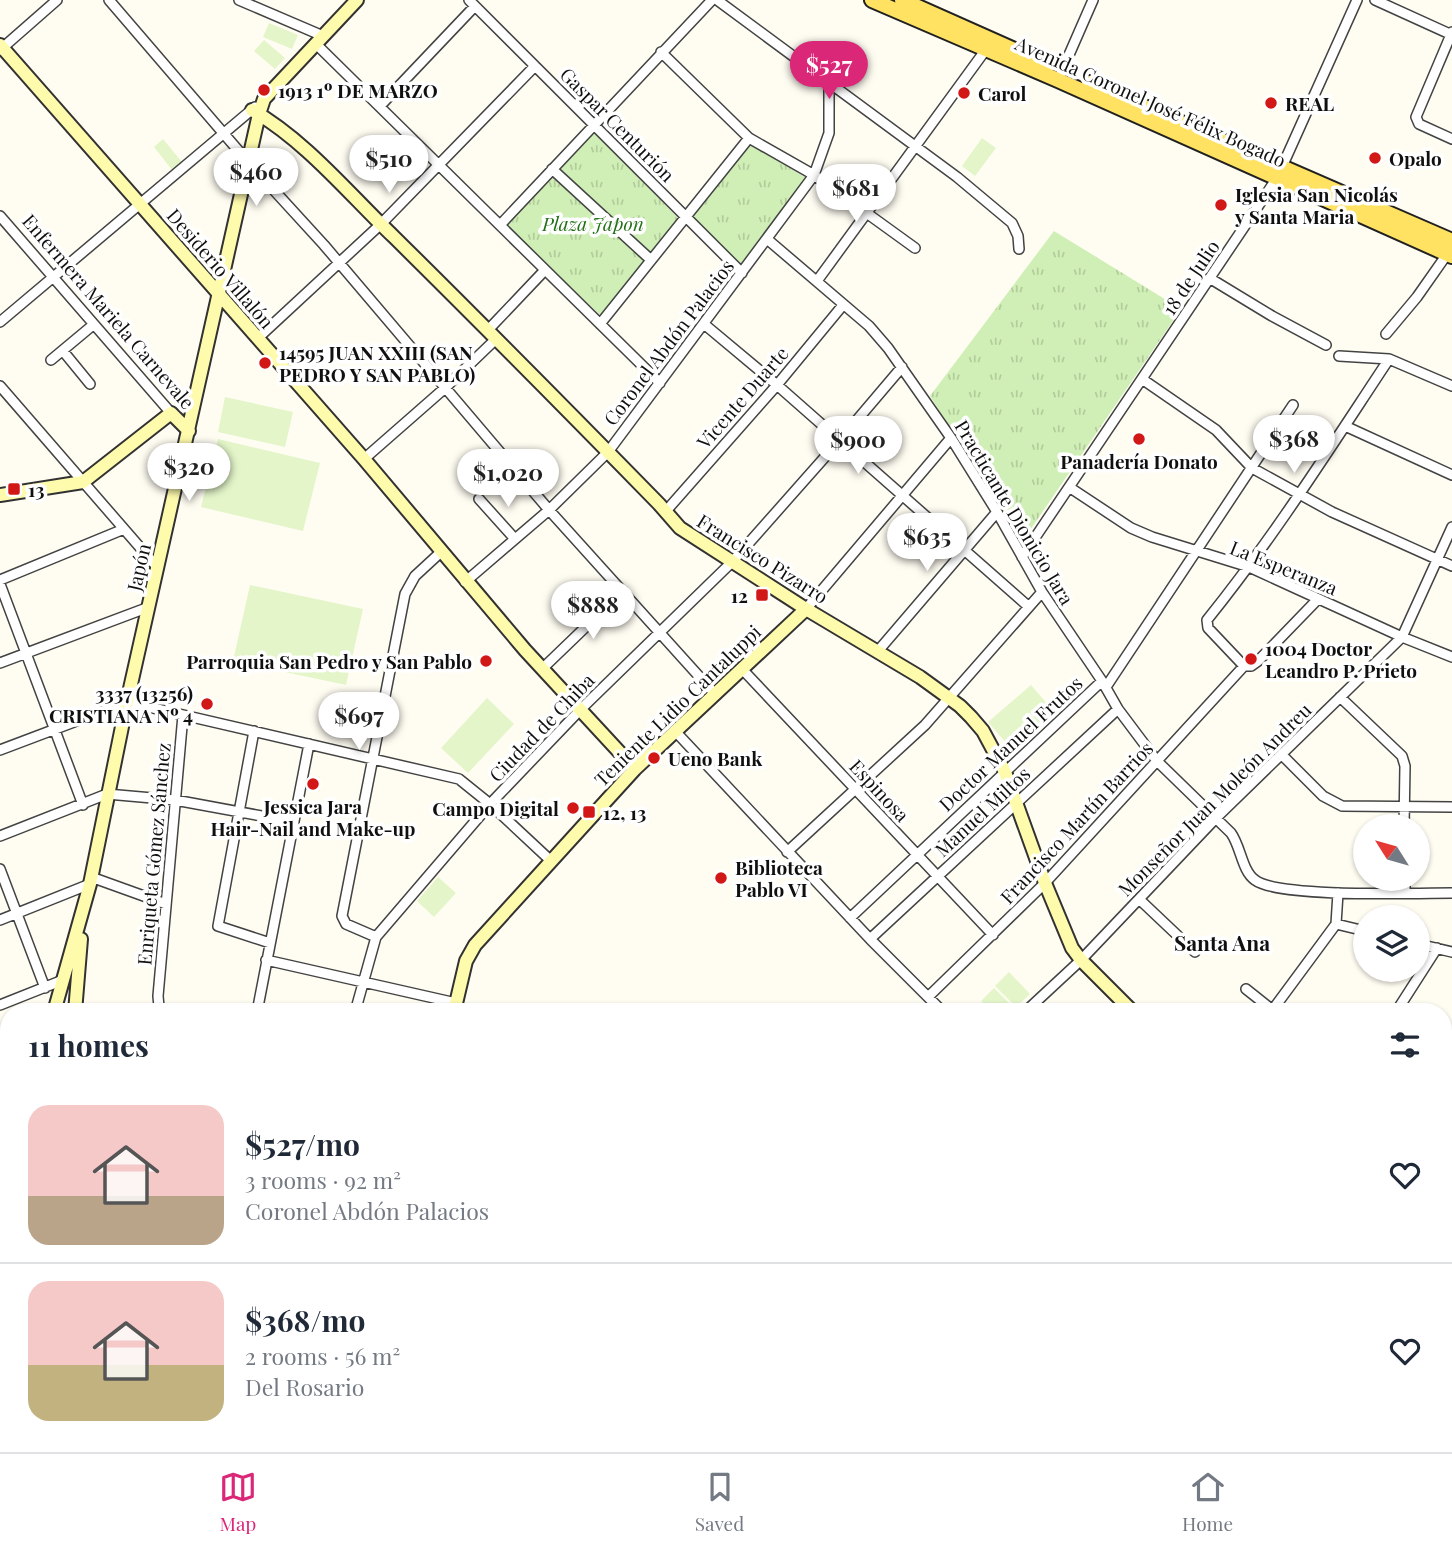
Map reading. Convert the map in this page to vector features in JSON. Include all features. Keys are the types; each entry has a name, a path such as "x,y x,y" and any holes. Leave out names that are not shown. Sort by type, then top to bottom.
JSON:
{"main road":[{"name":"Avenida Coronel José Félix Bogado","path":"872,0 989,44"},
{"name":"Avenida Coronel José Félix Bogado","path":"902,0 989,44 1451,249"}],"street":[{"path":"1,47 57,0"},
{"path":"109,0 550,510 715,694"},
{"path":"239,0 320,40 380,106 660,383"},
{"name":"Japón","path":"57,1003 90,881 127,702 249,163 255,112 357,0"},
{"path":"500,225 661,52 716,0 916,146 1009,220 1018,233 1018,249"},
{"path":"1060,76 1093,0"},
{"name":"18 de Julio","path":"1022,557 1211,279 1280,172 1357,0"},
{"path":"1375,0 1452,34 1416,117 1419,124 1452,139"},
{"path":"380,106 472,3"},
{"name":"Gaspar Centurión","path":"472,3 742,273"},
{"path":"817,281 989,44"},
{"name":"Desiderio Villalón","path":"1,47 364,459 542,669 635,769"},
{"path":"661,52 749,138 814,175 915,248"},
{"path":"258,338 381,225 535,66"},
{"name":"Coronel Abdón Palacios","path":"466,582 550,510 608,452 814,175 829,133 829,82"},
{"path":"0,322 226,133 255,112"},
{"name":"Francisco Pizarro","path":"255,112 291,138 493,334 680,528 950,698 983,731 1005,772 1064,931 1081,960 1124,1003"},
{"path":"600,324 749,138"},
{"path":"552,169 651,260"},
{"name":"Enfermera Mariela Carnevale","path":"0,216 93,325 189,431"},
{"name":"Practicante Dionicio Jara","path":"766,239 869,326 902,367 951,438 1042,592 1118,709 1157,761 1237,841 1246,870 1253,879 1272,888 1338,892 1452,893"},
{"path":"1387,334 1451,249"},
{"path":"364,459 445,388 545,270"},
{"path":"1211,279 1326,345"},
{"name":"Vicente Duarte","path":"666,511 843,305"},
{"path":"704,324 1029,607"},
{"path":"51,360 93,325"},
{"path":"62,351 90,384"},
{"path":"1339,356 1389,359 1452,386"},
{"path":"1244,666 1208,628 1208,620 1300,496 1389,359"},
{"name":"Ciudad de Chiba","path":"357,1003 376,937 491,804 581,709 732,562 902,367"},
{"path":"1142,379 1216,430 1254,469 1300,496 1367,529 1452,566"},
{"path":"0,386 158,567"},
{"name":"Doctor Manuel Frutos","path":"850,918 1005,772 1106,687 1199,552 1293,405"},
{"path":"0,495 83,482 171,412"},
{"path":"1345,426 1452,475"},
{"name":"Teniente Lidio Cantaluppi","path":"456,1003 470,953 550,860 635,769 806,609 951,438"},
{"name":"La Esperanza","path":"1069,487 1131,528 1249,567 1452,657"},
{"path":"479,499 515,540"},
{"path":"878,651 997,512"},
{"name":"Monseñor Juan Moleón Andreu","path":"1035,1003 1081,960 1216,818 1402,637 1452,527"},
{"path":"83,805 0,582 124,528"},
{"path":"376,937 346,924 342,916 405,594 415,576 441,552"},
{"path":"542,669 623,591"},
{"path":"787,852 925,724 1042,592"},
{"name":"Francisco Martín Barrios","path":"928,997 1045,883 1244,666 1258,662 1318,599"},
{"path":"0,663 149,607"},
{"name":"Espinosa","path":"742,669 993,935"},
{"path":"1340,697 1402,756 1405,766 1404,814"},
{"path":"0,750 127,702 459,779 491,804 550,860"},
{"name":"Manuel Miltos","path":"870,939 1118,709"},
{"name":"Enriqueta Gómez Sánchez","path":"159,1003 183,715"},
{"path":"254,731 218,926 270,943"},
{"path":"675,731 787,852 934,1003"},
{"path":"259,1003 309,744"},
{"path":"1282,755 1323,796 1342,806 1452,807"},
{"path":"0,836 107,794 175,800 294,821"},
{"path":"0,869 45,988"},
{"path":"0,920 90,881 166,904"},
{"path":"1279,1003 1336,924 1338,892"},
{"path":"1139,899 1195,952"},
{"path":"76,1003 83,908"},
{"path":"1336,924 1353,928"},
{"path":"1430,947 1452,952"},
{"path":"1402,1003 1437,948"},
{"path":"267,960 363,981 441,1003"},
{"path":"5,1003 63,980"},
{"path":"1246,989 1263,1003"}],"green space":[{"path":"269,23 298,35 292,49 263,37"},
{"path":"264,40 285,58 275,69 254,51"},
{"name":"Plaza Japon","path":"593,130 678,218 600,315 507,226"},
{"path":"982,138 996,148 975,176 962,166"},
{"path":"163,139 182,162 172,170 154,147"},
{"path":"750,144 806,178 742,265 690,216"},
{"path":"1054,231 1181,309 1024,539 1021,539 930,396"},
{"path":"225,397 293,412 285,447 218,432"},
{"path":"218,439 320,463 303,531 201,507"},
{"path":"250,585 363,609 346,685 233,661"},
{"path":"1031,685 1056,714 1013,751 988,722"},
{"path":"487,698 514,724 468,773 441,748"},
{"path":"438,877 456,893 434,917 417,901"},
{"path":"1009,972 1030,994 1020,1003 1012,1003 995,986"},
{"path":"994,988 1009,1003 983,1003 981,1001"}],"place":[{"name":"1913 1º DE MARZO","path":"264,90"},
{"name":"Carol","path":"964,93"},
{"name":"REAL","path":"1271,103"},
{"name":"Opalo","path":"1375,158"},
{"name":"Iglesia San Nicolás y Santa Maria","path":"1221,205"},
{"name":"14595 JUAN XXIII (SAN PEDRO Y SAN PABLO)","path":"265,363"},
{"name":"Panadería Donato","path":"1139,439"},
{"name":"13","path":"14,489"},
{"name":"12","path":"762,595"},
{"name":"1004 Doctor Leandro P. Prieto","path":"1251,659"},
{"name":"Parroquia San Pedro y San Pablo","path":"486,661"},
{"name":"3337 (13256) CRISTIANA Nº 4","path":"207,704"},
{"name":"Ueno Bank","path":"654,758"},
{"name":"Jessica Jara Hair-Nail and Make-up","path":"313,784"},
{"name":"Campo Digital","path":"573,808"},
{"name":"12, 13","path":"589,812"},
{"name":"Biblioteca Pablo VI","path":"721,878"}],"district":[{"name":"Santa Ana","path":"1222,942"}]}
